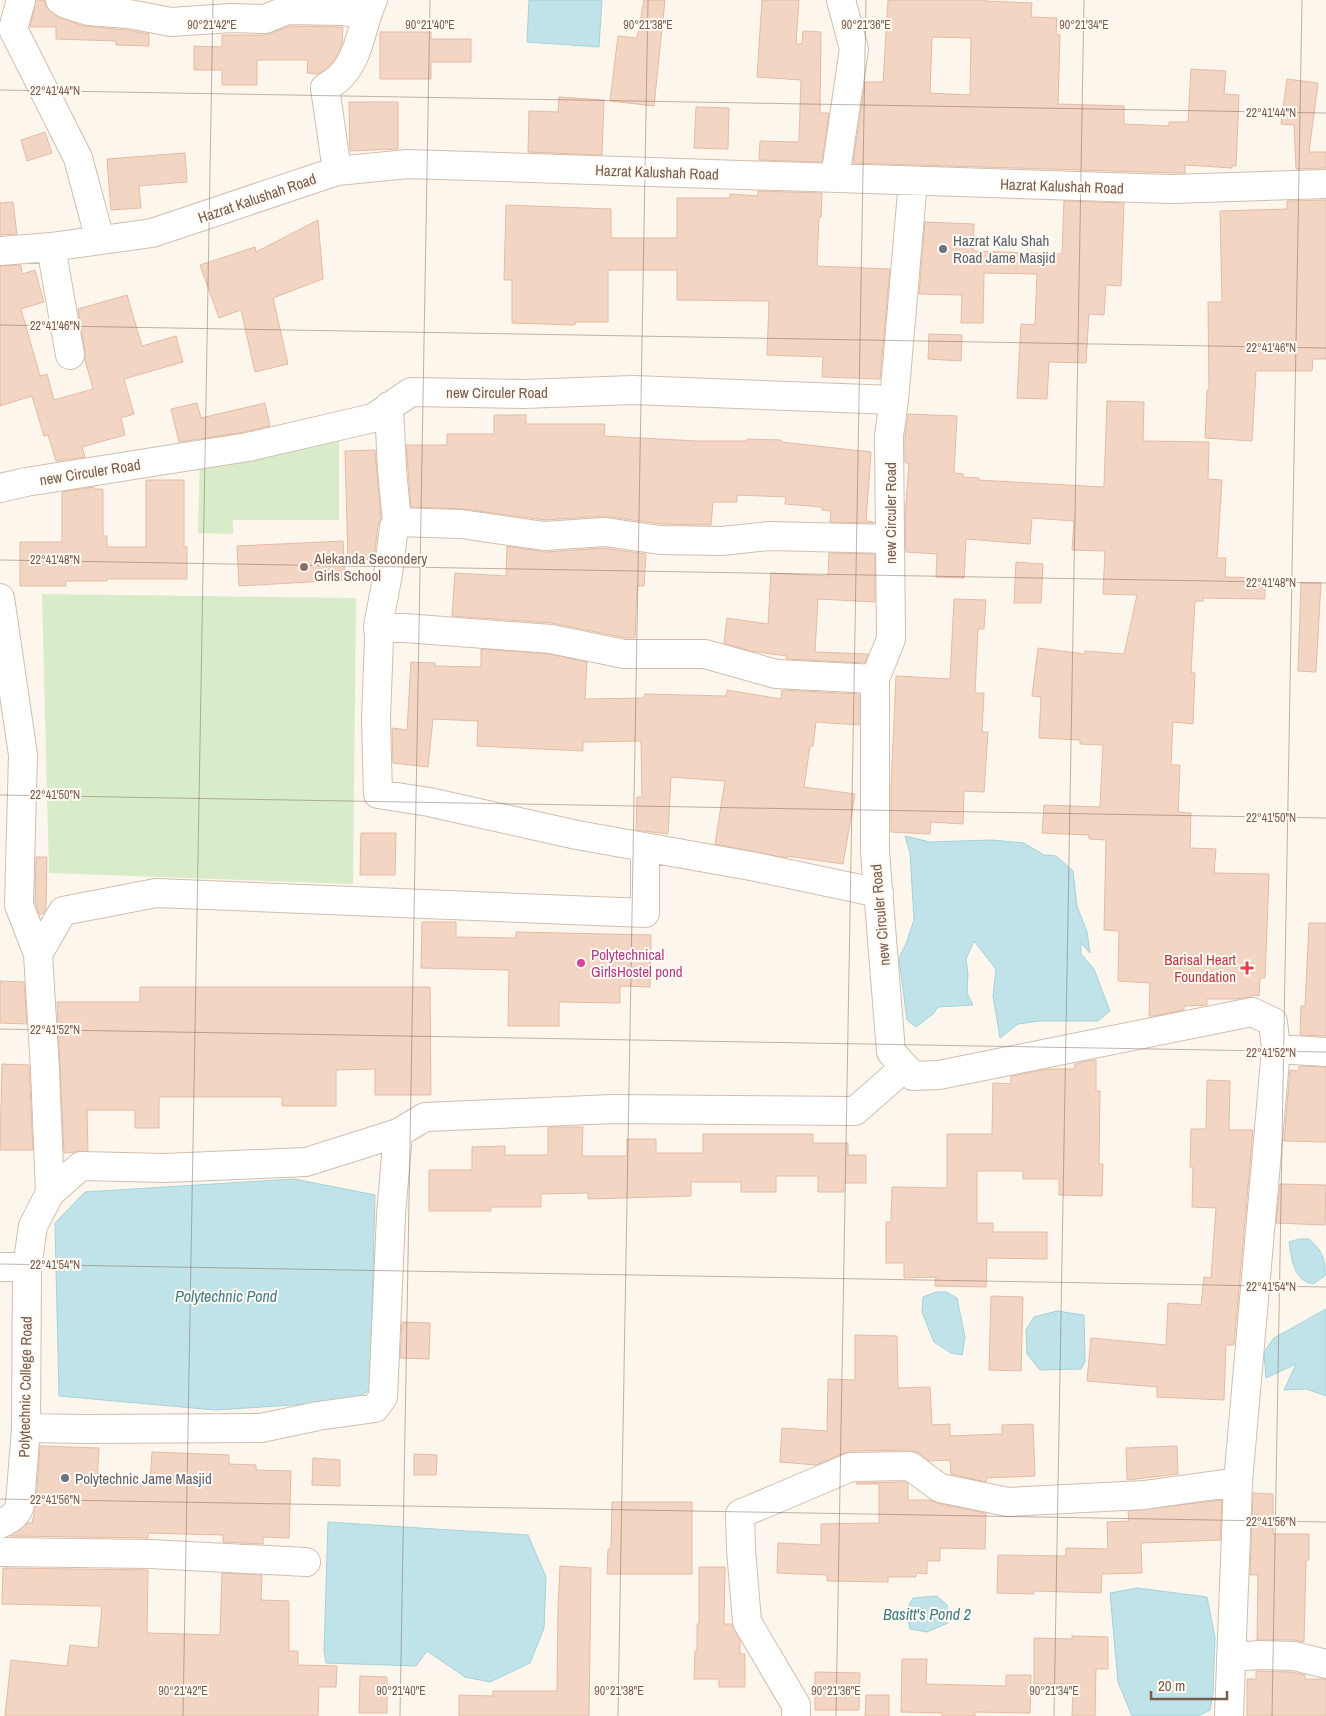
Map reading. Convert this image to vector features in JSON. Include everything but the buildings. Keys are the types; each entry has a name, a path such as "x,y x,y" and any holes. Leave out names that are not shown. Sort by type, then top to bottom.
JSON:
{"street":[{"path":"21,0 14,29 78,158 100,240"},
{"path":"60,0 66,4 90,11 129,14 171,22 231,18 265,19 287,10 343,11 370,8 357,53 341,76 325,88 337,171"},
{"path":"835,178 854,49 841,0"},
{"name":"Hazrat Kalushah Road","path":"0,251 51,247 152,233 337,171 408,164 1171,189 1326,184"},
{"path":"894,400 913,181"},
{"path":"51,247 70,355"},
{"name":"new Circuler Road","path":"0,488 26,482 248,447 372,418 411,392 524,394 633,390 894,400 889,436 891,639 875,679 875,852 891,1052 913,1076 939,1075 1252,1012 1273,1022 1276,1049"},
{"path":"389,406 397,522 394,527 388,574 378,626 376,720 378,794 429,802 577,835 756,867 879,893"},
{"path":"397,522 460,524 544,536 605,532 660,540 722,541 769,536 890,539"},
{"path":"0,598 23,755 19,905 38,954 50,1193"},
{"path":"378,626 551,639 624,654 705,654 776,674 875,679"},
{"path":"38,954 63,911 156,893 645,913 645,847"},
{"path":"1229,1716 1238,1482 1276,1049 1326,1052"},
{"path":"50,1193 81,1166 164,1168 306,1162 398,1133 426,1117 613,1109 855,1111 906,1067"},
{"path":"26,1428 85,1430 261,1428 318,1416 375,1408 383,1397 391,1215 398,1133"},
{"name":"Polytechnic College Road","path":"0,1524 11,1519 19,1511 26,1428 27,1267 33,1226 50,1193"},
{"path":"0,1267 27,1267"},
{"path":"796,1716 796,1705 747,1622 740,1514 851,1467 910,1466 940,1488 1008,1502 1144,1495 1238,1482"},
{"path":"0,1552 150,1554 306,1562"},
{"path":"1231,1657 1261,1655 1294,1656 1326,1664"}],"green space":[{"path":"339,430 339,520 233,520 233,534 198,533 200,458"},
{"path":"42,594 356,598 353,884 49,873"}],"water":[{"path":"529,0 602,0 599,47 527,42"},
{"path":"905,836 930,842 992,840 1024,843 1044,855 1056,856 1073,871 1077,906 1087,932 1090,953 1081,943 1081,954 1094,969 1110,1011 1098,1021 1039,1021 1018,1024 1000,1038 993,996 996,969 974,941 966,959 968,974 967,993 973,1005 938,1007 933,1014 916,1027 907,1020 899,958 914,920 910,853"},
{"name":"Polytechnic Pond","path":"294,1179 375,1195 370,1390 352,1401 216,1410 59,1396 55,1223 85,1192"},
{"path":"1309,1239 1320,1251 1324,1260 1325,1276 1313,1284 1306,1282 1297,1274 1293,1262 1289,1242"},
{"path":"936,1292 946,1292 957,1298 965,1337 962,1355 951,1353 934,1342 922,1312 923,1297"},
{"path":"1326,1309 1326,1396 1306,1389 1284,1390 1296,1364 1266,1378 1264,1352 1274,1338"},
{"path":"1057,1311 1084,1315 1085,1362 1081,1369 1040,1370 1027,1354 1026,1330 1034,1317"},
{"path":"328,1522 528,1535 546,1577 544,1628 530,1663 490,1682 465,1677 427,1651 416,1666 326,1663 324,1651"},
{"path":"1137,1588 1207,1597 1215,1637 1213,1693 1210,1710 1198,1716 1132,1716 1118,1682 1110,1593"},
{"name":"Basitt's Pond 2","path":"937,1596 947,1605 948,1623 927,1632 910,1629 906,1610 913,1598"}],"place":[{"name":"Hazrat Kalu Shah Road Jame Masjid","path":"943,249"},
{"name":"Alekanda Secondery Girls School","path":"304,567"},
{"name":"Polytechnical GirlsHostel pond","path":"581,963"},
{"name":"Barisal Heart Foundation","path":"1247,968"},
{"name":"Polytechnic Jame Masjid","path":"65,1478"}]}
